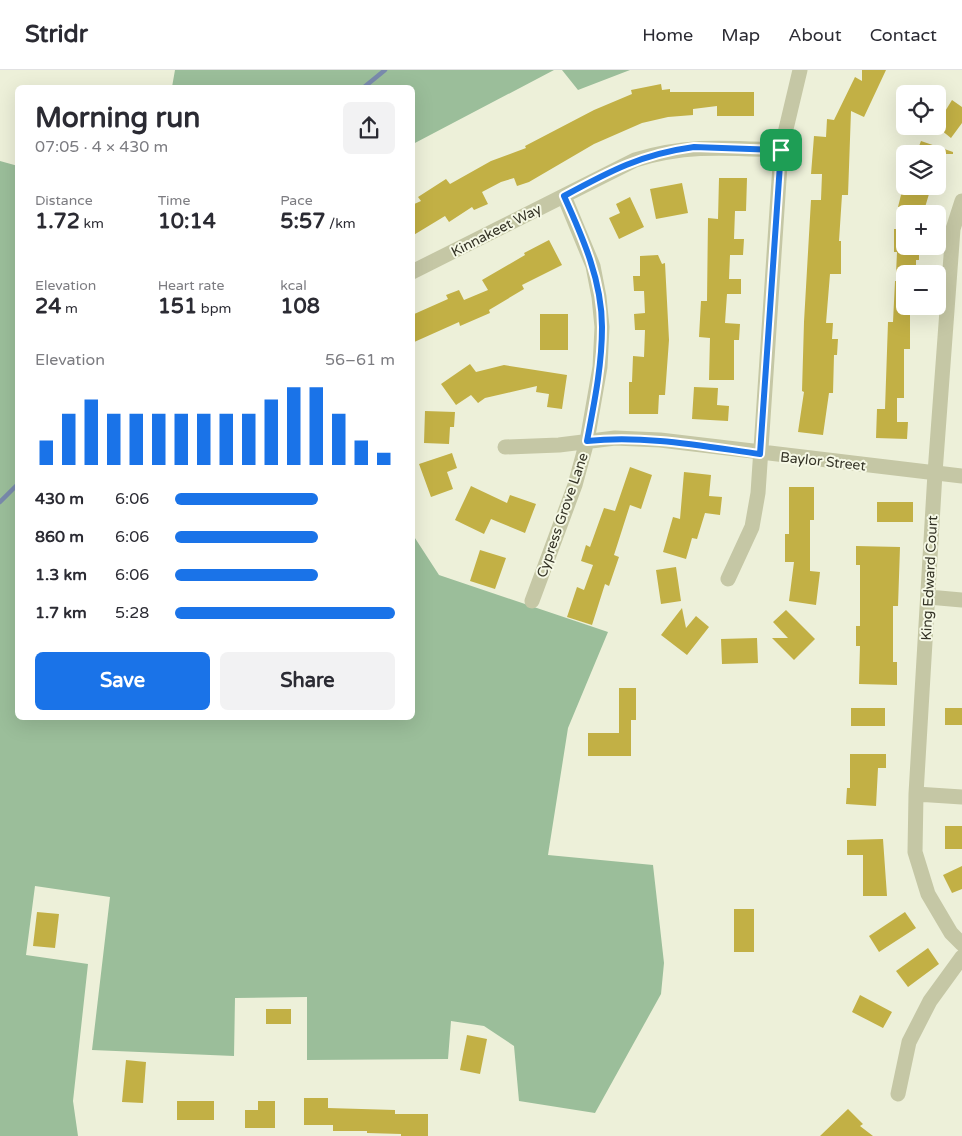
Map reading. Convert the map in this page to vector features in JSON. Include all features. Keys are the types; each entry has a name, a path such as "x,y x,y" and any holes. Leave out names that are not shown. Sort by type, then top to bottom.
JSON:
{"street":[{"path":"728,579 752,527 758,493 781,150 800,70"},
{"name":"Kinnakeet Way","path":"415,270 635,160 665,151 694,147 781,150"},
{"name":"Cypress Grove Lane","path":"532,601 575,485 587,441 600,367 602,327 593,266 564,196"},
{"name":"King Edward Court","path":"962,200 953,228 935,473 916,794 915,852 928,894 951,933 962,944"},
{"name":"Baylor Street","path":"505,447 559,445 615,438 660,440 760,454 962,476"},
{"path":"928,597 962,600"},
{"path":"916,794 962,797"},
{"path":"898,1094 909,1042 930,1001 962,957"}],"green space":[{"path":"175,70 554,70 415,143 415,85 172,85"},
{"path":"562,70 630,70 578,90"},
{"path":"0,161 15,165 15,720 415,720 415,538 439,575 608,632 568,728 548,855 653,865 664,963 661,994 595,1113 519,1101 514,1046 484,1026 451,1021 448,1059 307,1060 307,997 235,998 234,1056 92,1050 110,897 35,886 26,955 88,964 73,1101 78,1136 0,1136"}],"building":[{"path":"862,70 886,70 864,117 851,111 848,195 842,195 839,241 841,241 841,274 830,274 826,323 833,323 832,339 838,339 837,355 834,355 833,393 829,393 823,435 798,432 804,392 802,391 804,322 811,200 821,200 822,174 811,174 814,136 826,137 827,119 834,120 855,77 862,81"},
{"path":"661,84 662,90 670,89 670,92 754,92 754,116 717,116 717,106 693,109 693,115 668,117 642,123 594,144 529,182 517,186 514,178 501,182 482,192 488,204 474,210 472,207 449,222 445,216 415,234 415,204 421,201 418,197 446,179 450,184 491,161 526,148 525,146 594,110 632,94 631,90"},
{"path":"952,100 962,107 962,123 951,138 946,134 946,110"},
{"path":"921,141 933,145 919,145"},
{"path":"946,150 953,152 953,154 946,154"},
{"path":"719,178 747,178 746,211 735,211 734,239 744,239 743,255 730,255 729,279 741,279 741,294 727,294 725,323 740,324 739,340 734,340 734,380 709,380 710,338 699,337 701,301 707,301 708,218 718,219"},
{"path":"682,183 688,213 656,219 650,189"},
{"path":"901,195 929,195 926,205 898,205"},
{"path":"630,197 644,227 619,239 609,218 620,213 616,204"},
{"path":"894,229 896,229 896,252 894,252"},
{"path":"549,240 562,265 522,285 524,289 489,310 490,313 460,326 459,322 415,342 415,314 448,299 446,295 459,290 464,300 488,290 482,280 525,255 524,253"},
{"path":"658,255 662,264 665,263 669,340 665,395 659,395 658,414 629,414 629,382 632,382 633,356 644,357 645,330 635,330 634,314 645,313 644,291 634,291 633,276 640,276 640,256"},
{"path":"897,255 919,255 916,265 896,265"},
{"path":"896,281 896,315 910,315 910,349 904,349 904,398 897,398 897,422 908,422 907,439 876,438 877,409 885,409 888,322 893,322"},
{"path":"540,314 568,314 568,350 540,350"},
{"path":"470,364 476,372 504,365 567,375 562,409 547,407 549,394 536,392 537,386 485,398 478,403 471,395 456,405 441,384"},
{"path":"694,387 718,388 717,405 729,406 728,421 692,419"},
{"path":"425,411 455,412 454,427 450,427 449,444 424,443"},
{"path":"452,453 457,468 447,472 453,489 431,497 419,464"},
{"path":"630,467 652,475 641,509 630,505 614,555 619,557 609,586 605,584 592,625 567,617 577,587 584,590 593,565 581,561 586,545 590,547 604,508 615,511"},
{"path":"684,472 711,475 709,496 722,497 720,515 705,513 697,539 692,538 686,559 663,552 673,517 680,519"},
{"path":"471,486 507,503 510,495 536,504 525,533 491,519 484,534 455,520"},
{"path":"789,487 814,487 814,520 810,520 810,571 820,572 816,605 789,601 794,562 785,562 785,534 789,534"},
{"path":"877,502 913,502 913,522 877,522"},
{"path":"856,546 900,547 898,606 893,606 893,662 897,662 897,685 859,684 860,646 856,646 856,626 860,626 860,565 856,565"},
{"path":"480,550 506,558 495,589 470,581"},
{"path":"676,567 681,601 661,604 656,570"},
{"path":"682,608 686,628 696,616 709,627 687,655 661,635"},
{"path":"786,610 815,639 794,660 772,638 788,638 773,622"},
{"path":"757,638 758,663 722,664 721,639"},
{"path":"619,688 636,688 636,720 631,720 631,756 588,756 588,733 619,733"},
{"path":"851,708 885,708 885,726 851,726"},
{"path":"945,708 962,708 962,725 945,725"},
{"path":"850,754 886,754 886,768 878,768 876,806 846,804 847,788 850,788"},
{"path":"945,826 962,826 962,849 945,849"},
{"path":"883,839 887,896 863,896 863,855 847,855 847,840"},
{"path":"962,866 962,889 952,893 943,875"},
{"path":"734,909 754,909 754,952 734,952"},
{"path":"37,912 59,914 55,948 33,946"},
{"path":"905,912 916,928 879,952 869,936"},
{"path":"928,948 939,964 908,987 896,971"},
{"path":"860,995 892,1012 883,1028 852,1012"},
{"path":"266,1009 291,1009 291,1024 266,1024"},
{"path":"467,1035 487,1039 480,1074 460,1070"},
{"path":"126,1060 146,1062 143,1103 122,1102"},
{"path":"304,1098 328,1098 328,1108 395,1110 395,1114 428,1114 428,1136 401,1136 401,1134 367,1133 367,1131 333,1131 333,1125 304,1125"},
{"path":"177,1101 214,1101 214,1120 177,1120"},
{"path":"258,1101 275,1101 275,1128 245,1128 245,1110 258,1110"},
{"path":"848,1109 863,1124 860,1126 873,1136 820,1136"}],"waterway":[{"path":"367,85 385,70"},
{"path":"0,502 15,487"}],"route":[{"path":"694,147 781,150 760,454 660,440 615,438 587,441 600,367 602,327 600,297 593,266 564,196 635,160 665,151 694,147"}]}
